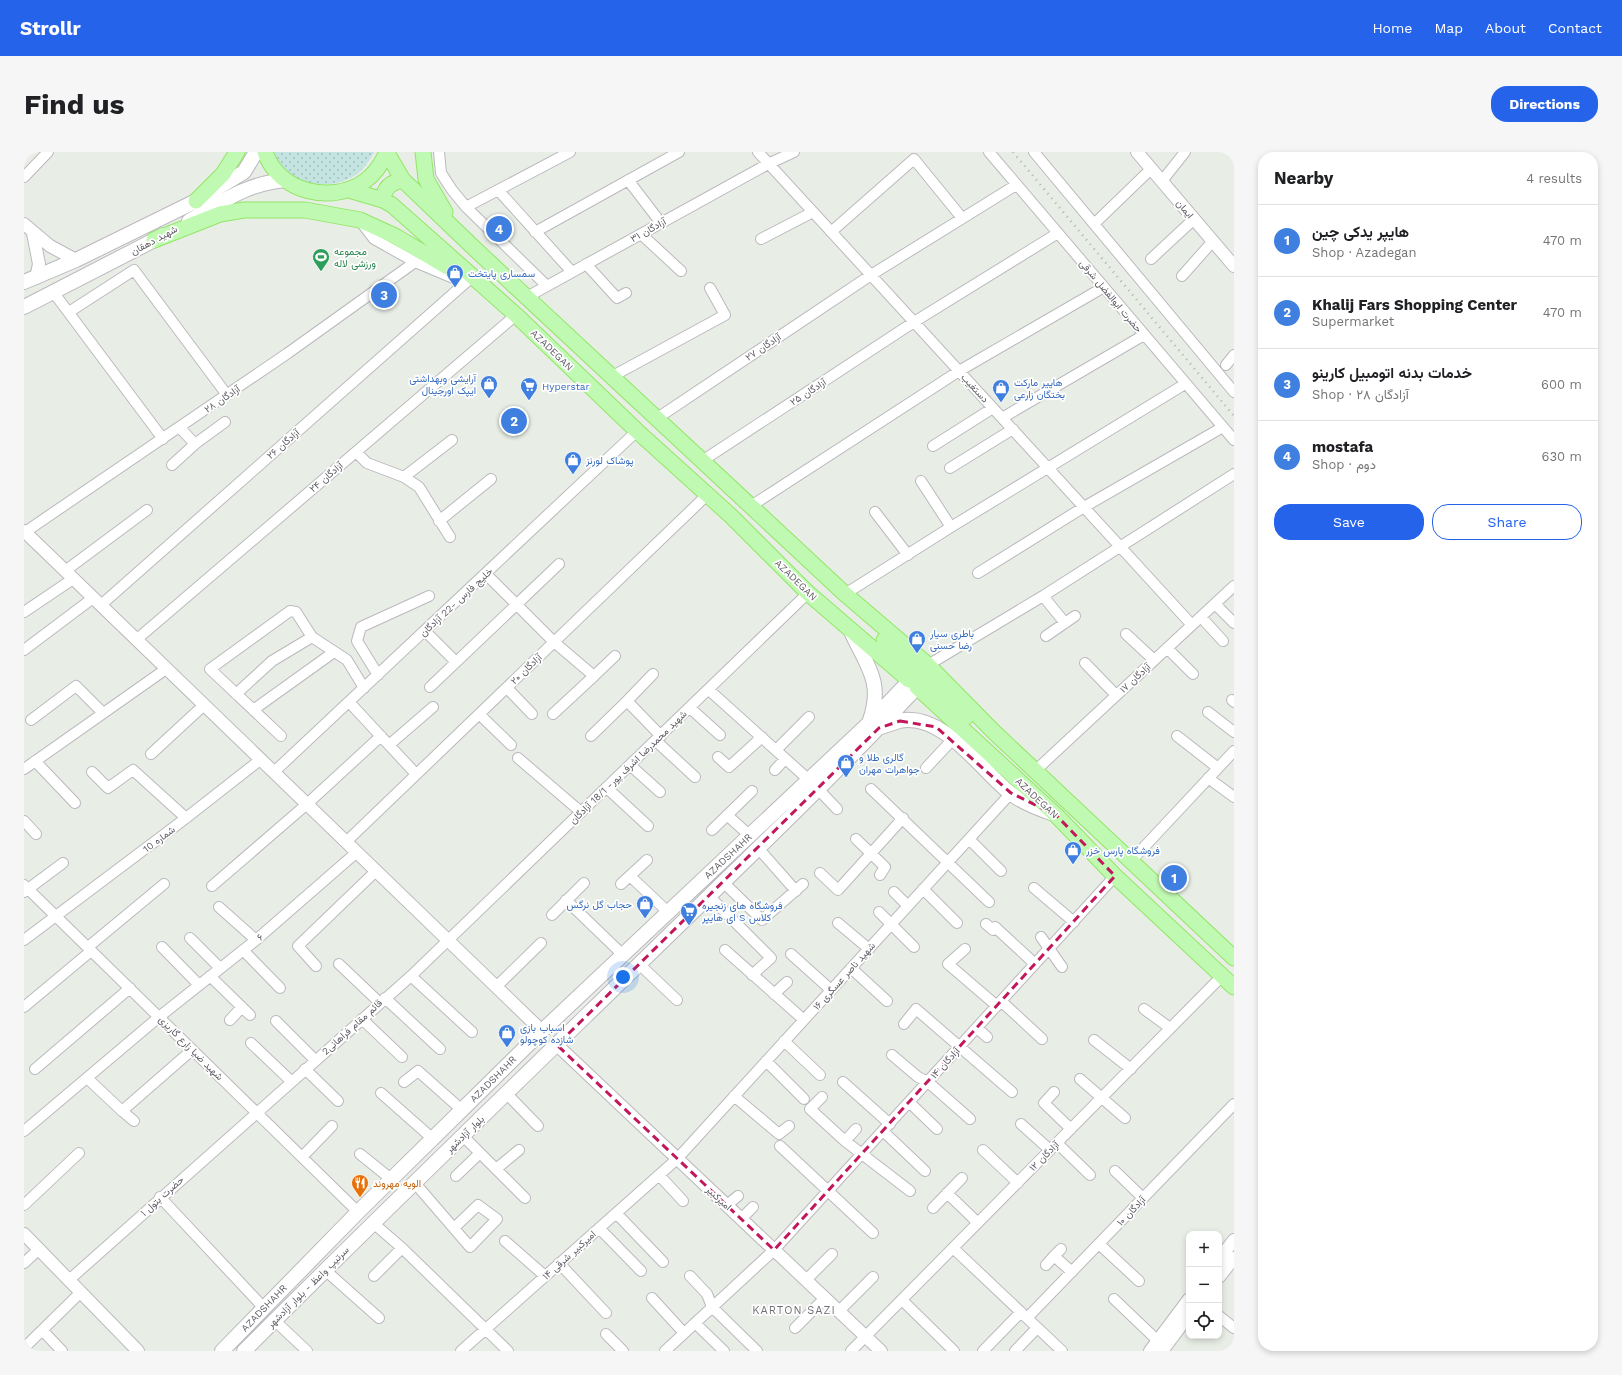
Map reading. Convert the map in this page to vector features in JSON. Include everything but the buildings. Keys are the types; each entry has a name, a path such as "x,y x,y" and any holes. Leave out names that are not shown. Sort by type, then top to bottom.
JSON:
{"main road":[{"path":"196,201 223,174 237,152"},
{"name":"شهید دهقان","path":"30,280 76,260 196,201 244,172 256,152"},
{"path":"265,152 275,169 286,180 306,190 328,194 349,190 365,181 378,168 387,152"},
{"name":"AZADEGAN","path":"387,152 402,180 656,419 850,598 920,677 1116,876 1234,987"},
{"path":"423,152 426,179 432,192 441,208 474,249"},
{"path":"244,172 253,174 254,181 251,186"},
{"name":"شهید دهقان","path":"24,307 54,293 154,240 251,186 286,180"},
{"path":"383,200 384,192 388,186 402,180"},
{"name":"AZADEGAN","path":"349,190 383,200 392,205 468,280 516,315 637,431 731,516 808,593 850,628 920,677 994,732 1234,958"},
{"path":"154,240 220,214 244,210 305,210 360,220 395,236 468,280"},
{"path":"850,628 874,680 874,726 900,721 925,723 936,727 953,739 1011,793 1031,806 1056,815"},
{"name":"AZADSHAHR","path":"222,1351 391,1179 542,1031 749,835 813,784 874,726 920,677"},
{"name":"AZADSHAHR","path":"557,1045 758,848 813,784"},
{"path":"1141,900 1147,901 1153,899 1157,895 1158,887"},
{"path":"1168,926 1171,914 1177,911 1185,912"},
{"name":"بلوار آزادشهر","path":"372,1222 557,1045"},
{"name":"سرتیپ واعظ - بلوار آزادشهر","path":"244,1351 372,1222"}],"street":[{"path":"24,177 48,152"},
{"path":"439,152 441,173 452,190 466,207 547,286"},
{"path":"466,207 570,152"},
{"path":"535,232 679,152"},
{"name":"دستغیب","path":"758,152 1192,624"},
{"name":"۳۱ آزادگان","path":"527,297 768,164 794,152"},
{"name":"حضرت ابوالفضل شرقی","path":"989,152 1234,440"},
{"path":"1034,152 1234,392"},
{"name":"ایمان","path":"1137,152 1234,266"},
{"path":"1162,181 1185,152"},
{"path":"831,232 911,156 962,218"},
{"path":"1094,224 1151,169"},
{"path":"628,180 661,223"},
{"name":"۲۷ آزادگان","path":"656,419 871,275 1016,185"},
{"path":"498,190 572,272"},
{"path":"761,239 813,212"},
{"path":"360,220 374,239 415,262 468,280"},
{"path":"1151,259 1194,220"},
{"path":"24,224 50,246 76,260"},
{"path":"30,280 39,264 33,233"},
{"name":"۲۵ آزادگان","path":"702,461 914,322 1058,233"},
{"path":"640,234 681,271"},
{"path":"1182,276 1212,241"},
{"name":"۲۸ آزادگان","path":"24,532 180,428 415,262"},
{"path":"586,264 618,298 626,293"},
{"path":"69,312 134,270 227,395"},
{"name":"۲۶ آزادگان","path":"24,650 97,602 468,280"},
{"path":"611,377 725,315 710,288"},
{"path":"751,506 959,371 1104,288"},
{"path":"54,293 163,439"},
{"name":"۲۴ آزادگان","path":"136,640 516,315"},
{"path":"1002,418 1144,335"},
{"path":"1226,365 1234,355"},
{"path":"850,598 908,555 951,527 1185,384"},
{"path":"933,446 993,408"},
{"path":"172,465 194,444 225,422"},
{"path":"978,573 1084,507 1223,427"},
{"path":"180,428 194,444"},
{"path":"950,468 1013,429"},
{"name":"خلیج فارس -22 آزادگان","path":"274,772 637,431"},
{"path":"404,477 452,440"},
{"path":"356,452 367,463 404,477 419,487 450,537"},
{"path":"920,677 1043,596 1234,474"},
{"path":"439,521 491,479"},
{"path":"921,481 951,527"},
{"name":"۲۰ آزادگان","path":"346,842 707,495"},
{"path":"24,612 147,510"},
{"path":"875,512 908,555"},
{"path":"24,532 542,1031"},
{"path":"430,687 559,564"},
{"path":"486,574 554,642 594,676"},
{"name":"۱۷ آزادگان","path":"1035,771 1234,586"},
{"name":"شهید محمدرضا اشرف پور- 18/1 آزادگان","path":"448,941 808,593"},
{"path":"378,675 357,641 361,627 429,596"},
{"path":"1043,596 1065,623"},
{"path":"1215,604 1234,623"},
{"path":"281,736 210,669 290,612 296,612 312,637 347,660 364,688"},
{"path":"1046,636 1075,616"},
{"path":"1201,617 1223,641"},
{"path":"425,631 456,662"},
{"path":"1126,634 1154,660"},
{"path":"236,694 272,661 312,637"},
{"path":"1167,648 1193,674"},
{"path":"253,710 334,652"},
{"path":"553,714 615,656"},
{"path":"1085,663 1116,695"},
{"path":"24,769 166,669"},
{"path":"591,736 654,674"},
{"path":"31,720 76,686 103,713"},
{"path":"507,688 532,714"},
{"path":"709,690 813,784 837,809"},
{"path":"628,701 658,738 696,777"},
{"path":"349,702 416,774"},
{"path":"151,754 204,705"},
{"path":"389,745 433,707"},
{"path":"690,708 720,735"},
{"path":"1208,712 1234,732"},
{"path":"479,714 510,745"},
{"path":"776,750 809,716"},
{"path":"212,886 307,804 381,736"},
{"path":"1177,736 1218,768"},
{"path":"718,757 729,767 762,738"},
{"path":"926,768 953,739"},
{"path":"1131,861 1234,751"},
{"path":"518,758 581,812"},
{"path":"775,770 785,758"},
{"name":"شماره 10","path":"24,940 186,818 260,760"},
{"path":"35,761 75,803"},
{"path":"630,765 660,792"},
{"path":"92,772 108,788 132,770 186,818"},
{"path":"1208,778 1234,797"},
{"path":"607,788 648,826"},
{"path":"871,789 989,902"},
{"path":"712,830 752,791"},
{"name":"۱۶ شهید ناصر عسگری","path":"677,1159 1011,793"},
{"path":"727,815 749,835"},
{"path":"820,873 838,890 903,818"},
{"path":"24,821 36,834"},
{"path":"856,839 885,867 880,875"},
{"path":"968,839 1001,870"},
{"path":"723,882 762,920 799,887 758,848"},
{"name":"۶","path":"24,1131 159,1016 256,940 357,852"},
{"path":"620,884 647,860"},
{"path":"25,889 63,863"},
{"path":"316,966 298,946 376,871"},
{"path":"630,876 668,912"},
{"name":"۱۴ آزادگان","path":"665,1351 774,1250 1116,876"},
{"path":"552,915 584,883"},
{"path":"24,1007 164,884"},
{"path":"1034,888 1074,922"},
{"name":"شهید ضیا زارع گاریزی","path":"25,889 56,915 358,1212"},
{"path":"923,889 957,923"},
{"path":"894,892 908,906"},
{"path":"709,896 771,958 752,975"},
{"path":"566,900 623,955"},
{"path":"219,907 256,940"},
{"path":"879,912 914,947"},
{"path":"838,923 869,948"},
{"path":"986,924 993,930 995,927 1035,964"},
{"path":"1041,937 1062,967"},
{"path":"190,938 220,968"},
{"name":"2قائم مقام فراهانی","path":"256,1112 411,976 448,941"},
{"path":"496,987 541,942"},
{"path":"162,947 199,985"},
{"path":"965,949 948,964 999,1003 1042,1039"},
{"path":"243,950 280,988"},
{"path":"725,950 804,1020"},
{"path":"791,954 831,990"},
{"path":"339,964 440,1049"},
{"path":"640,964 677,1000"},
{"path":"851,968 887,1001"},
{"path":"210,976 250,1015"},
{"path":"411,976 472,1032"},
{"name":"۱۲ آزادگان","path":"851,1351 1222,976"},
{"path":"774,994 787,982"},
{"path":"35,1069 130,988"},
{"path":"230,1020 242,1007"},
{"path":"904,1024 916,1009 1012,1092"},
{"path":"1144,1009 1170,1028"},
{"path":"362,1019 402,1058"},
{"path":"276,1020 315,1060"},
{"path":"977,1028 987,1037"},
{"path":"1094,1040 1131,1069"},
{"path":"784,1041 820,1075"},
{"path":"251,1043 291,1081"},
{"name":"امیرکبیر","path":"557,1045 881,1351"},
{"path":"122,1111 192,1050"},
{"path":"892,1055 918,1077 928,1082 970,1119"},
{"path":"766,1062 804,1099"},
{"path":"305,1069 338,1101"},
{"path":"404,1082 418,1071 462,1110"},
{"path":"88,1078 134,1121"},
{"path":"1080,1078 1125,1118"},
{"path":"843,1082 925,1171"},
{"path":"1054,1092 1042,1104 1071,1129"},
{"path":"381,1093 433,1139"},
{"path":"506,1094 538,1126"},
{"path":"734,1096 779,1134 789,1126"},
{"path":"822,1097 810,1109 845,1140 910,1191"},
{"path":"909,1102 937,1129"},
{"name":"۱۰ آزادگان","path":"983,1351 1072,1272 1234,1104"},
{"name":"حضرت بتول ۱","path":"69,1280 256,1112"},
{"path":"1020,1124 1054,1146 1090,1175"},
{"path":"302,1157 332,1126"},
{"path":"845,1140 856,1129"},
{"path":"463,1136 525,1198"},
{"path":"780,1146 874,1233"},
{"path":"496,1169 519,1150"},
{"path":"983,1150 1018,1183"},
{"path":"24,1205 79,1153"},
{"path":"456,1176 480,1153"},
{"path":"360,1154 391,1179"},
{"name":"۱۴ امیرکبیر شرقی","path":"461,1351 677,1159"},
{"path":"1115,1171 1143,1198"},
{"path":"659,1175 682,1201"},
{"path":"933,1208 962,1178"},
{"path":"414,1182 454,1228"},
{"path":"947,1194 978,1223"},
{"path":"727,1206 738,1196"},
{"path":"160,1198 264,1308"},
{"path":"741,1219 754,1207"},
{"path":"616,1213 662,1262"},
{"path":"372,1222 402,1248 508,1351"},
{"path":"599,1228 641,1271"},
{"path":"24,1234 138,1351"},
{"path":"1222,1255 1234,1240"},
{"path":"505,1241 545,1276"},
{"path":"1099,1244 1138,1280"},
{"path":"374,1276 402,1248"},
{"path":"953,1248 1062,1351"},
{"path":"24,1263 39,1249"},
{"path":"1046,1265 1058,1253 1072,1272"},
{"path":"806,1280 832,1254"},
{"path":"1222,1273 1234,1258"},
{"path":"559,1264 606,1313"},
{"path":"325,1270 379,1318"},
{"path":"690,1276 707,1294 712,1307 757,1351"},
{"path":"839,1311 873,1277"},
{"path":"24,1348 81,1292"},
{"path":"652,1298 684,1333"},
{"path":"795,1328 826,1298"},
{"path":"1114,1299 1160,1346"},
{"path":"902,1300 954,1351"},
{"path":"1160,1346 1187,1303"},
{"path":"1150,1351 1160,1346 1186,1318"},
{"path":"1222,1318 1234,1328"},
{"path":"274,1320 307,1351"},
{"path":"695,1323 724,1351"},
{"path":"1015,1351 1037,1328"},
{"path":"42,1330 62,1351"},
{"path":"606,1334 623,1351"}],"highlighted area":[{"path":"900,721 936,727 1011,793 1056,815 1115,876 774,1250 557,1045 879,728"}],"shaded area":[{"path":"274,152 374,152 365,166 352,177 341,182 318,184 296,178 287,172 279,163"}],"railway":[{"path":"1013,152 1234,416"}],"place":[{"name":"mostafa","path":"499,229"},
{"name":"مجموعه ورزشی لاله","path":"321,272"},
{"name":"سمساری پایتخت","path":"455,288"},
{"name":"خدمات بدنه اتومبیل کارینو","path":"384,295"},
{"name":"آرایشی وبهداشتی ایپک اورجینال","path":"489,399"},
{"name":"Hyperstar","path":"529,401"},
{"name":"هاپیر مارکت بختگان زارعی","path":"1001,403"},
{"name":"Khalij Fars Shopping Center","path":"514,421"},
{"name":"پوشاک لورنز","path":"573,475"},
{"name":"باطری سیار رضا حسنی","path":"917,654"},
{"name":"گالری طلا و جواهرات مهران","path":"846,778"},
{"name":"فروشگاه پارس خزر","path":"1073,865"},
{"name":"هایپر یدکی چین","path":"1174,878"},
{"name":"حجاب گل نرگس","path":"645,919"},
{"name":"فروشگاه های زنجیره ای هایپر S کلاس","path":"689,926"},
{"name":"اسباب بازی شازده کوچولو","path":"507,1048"},
{"name":"الویه مهروند","path":"360,1198"}],"district":[{"name":"KARTON SAZI","path":"794,1310"}]}
